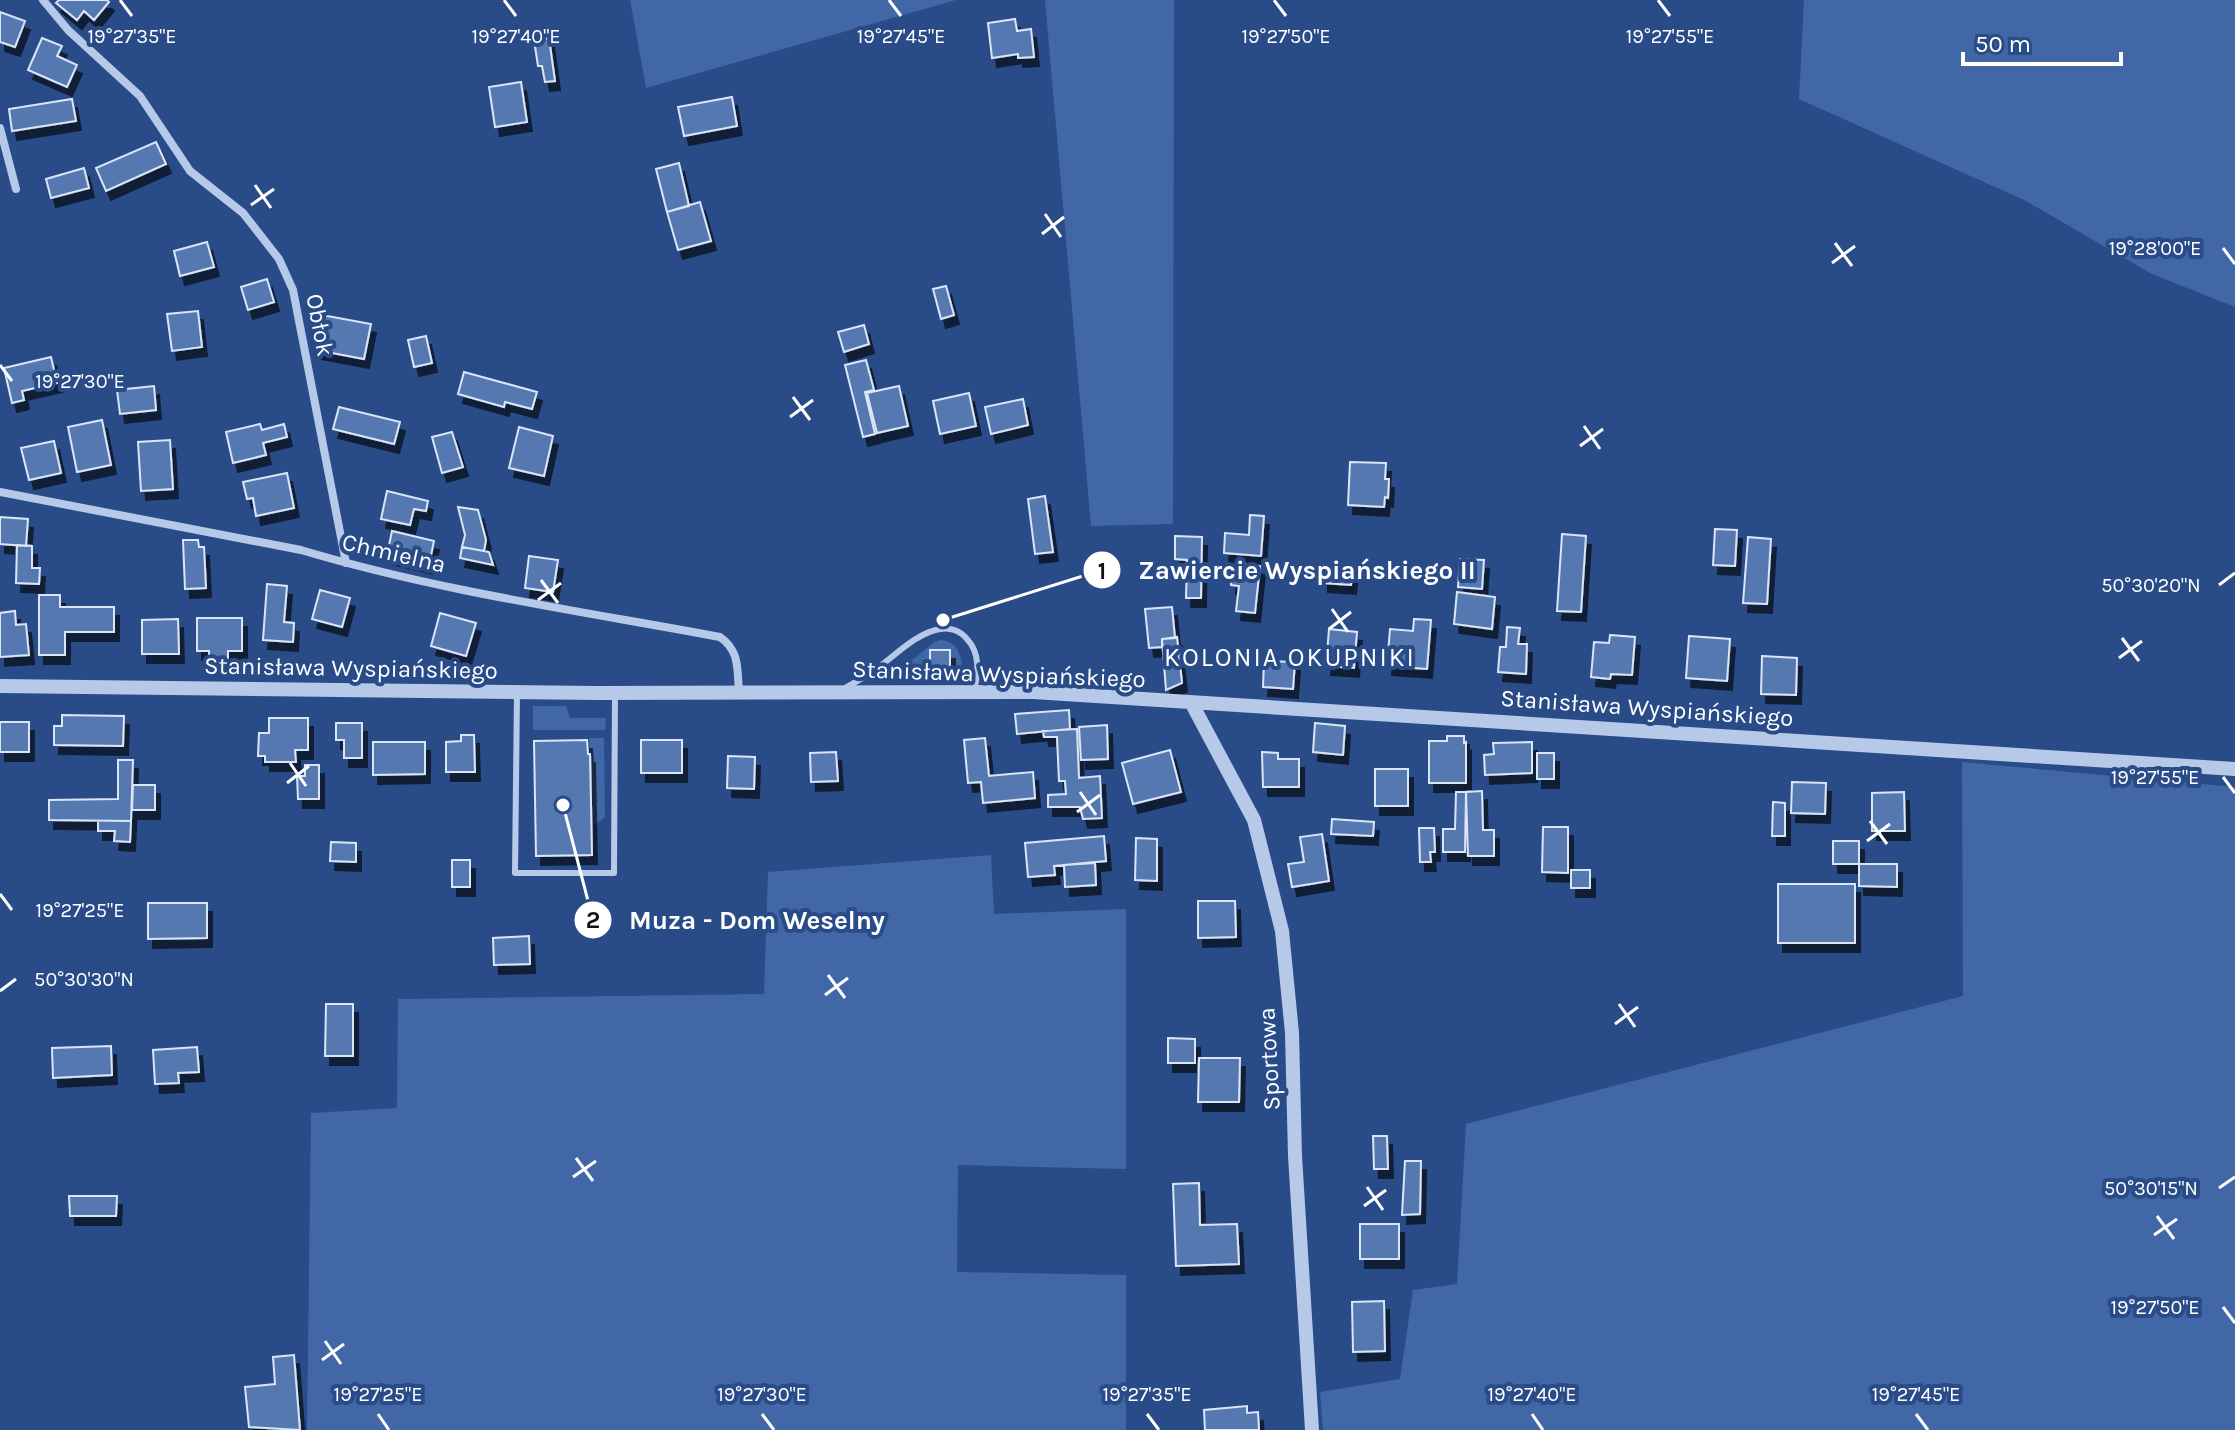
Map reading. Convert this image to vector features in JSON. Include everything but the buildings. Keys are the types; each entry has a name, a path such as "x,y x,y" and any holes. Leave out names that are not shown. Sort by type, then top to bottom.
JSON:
{"street":[{"name":"Obłok","path":"43,0 68,30 140,96 190,171 243,213 273,250 288,278 346,563"},
{"path":"0,128 16,189"},
{"name":"Chmielna","path":"0,492 301,550 483,594 720,637 731,645 737,660 739,692"},
{"name":"Stanisława Wyspiańskiego","path":"0,686 615,693 1033,692 2235,769"},
{"name":"Sportowa","path":"1192,704 1254,820 1282,931 1292,1033 1295,1156 1312,1430"}],"lane":[{"path":"838,691 868,675 927,633 941,628 954,629 965,635 974,648 978,664 974,692"},
{"path":"517,692 515,873 614,873 615,693"}],"shaded area":[{"path":"630,0 956,0 646,88"},
{"path":"1045,0 1174,0 1173,524 1091,526"},
{"path":"1804,0 2235,0 2235,307 2152,274 2026,201 1799,99"},
{"path":"940,640 956,647 962,663 960,670 948,679 885,676 905,666"},
{"path":"533,706 566,706 570,718 606,718 605,730 533,730"},
{"path":"589,738 604,738 605,817 594,826"},
{"path":"1962,762 2235,787 2235,1430 1323,1430 1320,1392 1400,1379 1413,1290 1457,1284 1466,1124 1963,996"},
{"path":"991,855 994,914 1126,909 1126,1169 958,1165 957,1272 1126,1275 1126,1430 307,1430 311,1113 397,1108 398,999 764,994 768,872"}],"place":[{"name":"Zawiercie Wyspiańskiego II","path":"943,620"},
{"name":"Muza - Dom Weselny","path":"563,805"}],"district":[{"name":"KOLONIA OKUPNIKI","path":"1290,657"}]}
